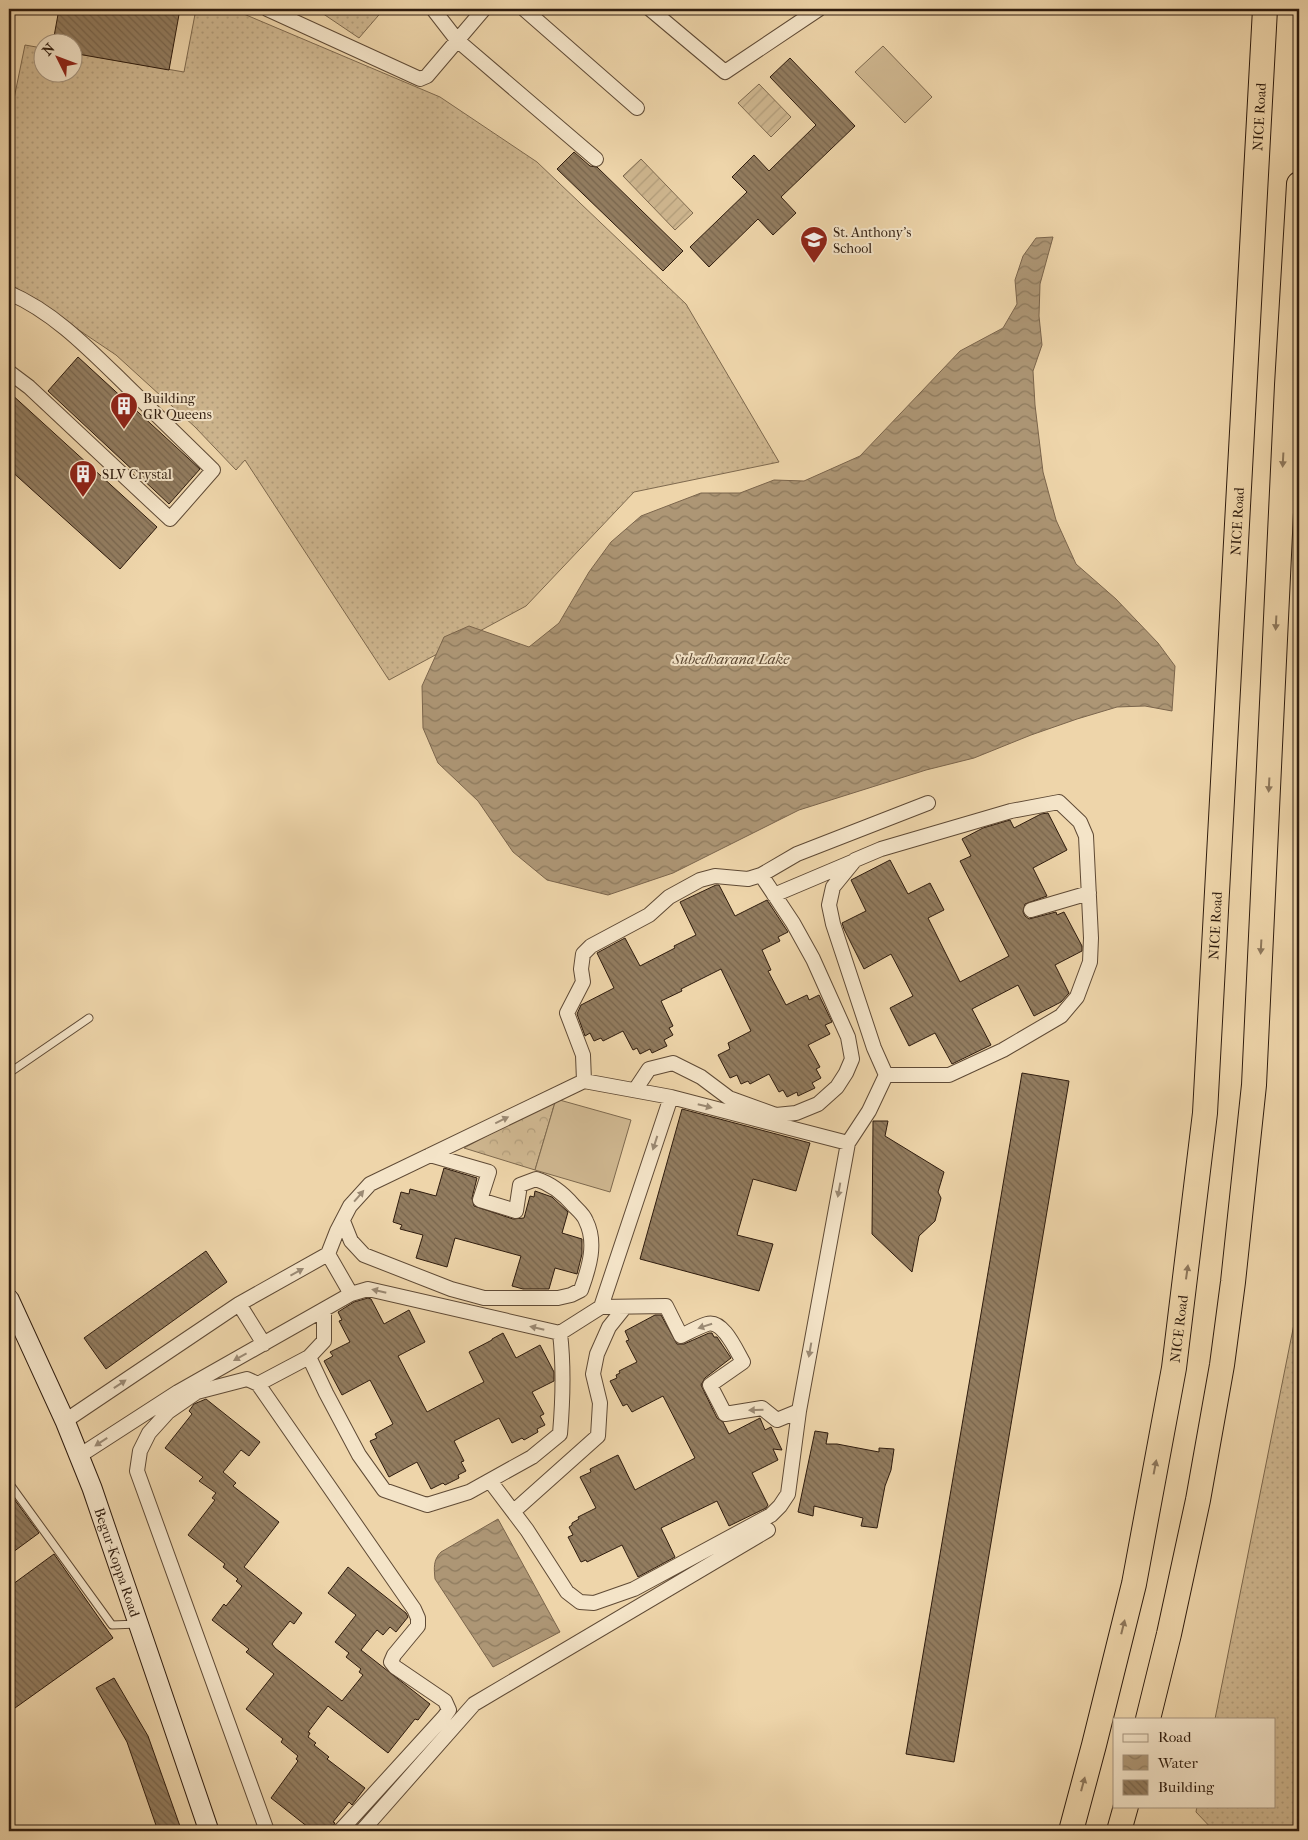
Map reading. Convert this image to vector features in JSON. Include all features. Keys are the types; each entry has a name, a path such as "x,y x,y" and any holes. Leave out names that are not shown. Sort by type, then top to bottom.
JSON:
{"highway":[{"name":"NICE Road","path":"1070,1831 1094,1745 1136,1574 1174,1368 1205,1114 1265,9"},
{"path":"1148,1718 1170,1634 1198,1500 1222,1365 1233,1282 1254,1085 1286,385 1299,184"},
{"path":"1118,1831 1125,1808"}],"main road":[{"name":"Begur-Koppa Road","path":"9,1300 80,1456 139,1624 204,1829"}],"street":[{"path":"267,9 420,79 428,76 484,9"},
{"path":"433,9 457,40 596,159"},
{"path":"524,9 637,108"},
{"path":"650,9 725,72 819,9"},
{"path":"9,293 22,299 55,321 79,340 213,470 170,519 29,387 9,372"},
{"path":"584,1081 583,1055 567,1013 583,982 581,969 583,954 591,946 649,915 670,897 700,880 715,876 748,879 761,875 797,854 928,802"},
{"path":"774,895 881,849 1010,811 1059,802 1080,822 1086,836 1090,962 1078,997 1061,1016 1003,1050 949,1076 886,1076"},
{"path":"490,1481 514,1511 566,1592 580,1602 594,1604 634,1589 771,1514 780,1506 788,1494 799,1411 848,1142 869,1111 886,1076 874,1048 833,924 829,905 833,887 855,860"},
{"path":"635,1090 650,1069 672,1063 701,1077 729,1098 776,1115 796,1113 818,1104 837,1087 846,1073 852,1059 848,1037 813,959 793,923 761,875"},
{"path":"1031,910 1089,893"},
{"path":"65,1421 238,1304 328,1254 350,1206 370,1184 584,1081 671,1097 848,1142"},
{"path":"601,1307 671,1097"},
{"path":"342,1221 351,1240 364,1254 451,1289 484,1298 558,1298 581,1290 590,1265 592,1238 586,1220 562,1192 546,1182 536,1179 520,1185 516,1211 480,1200 489,1172 430,1155"},
{"path":"328,1254 351,1294"},
{"path":"80,1456 178,1392 351,1294 368,1289 560,1333 601,1307 666,1306 681,1336 708,1323 721,1326 743,1362 710,1385 725,1414 762,1408 778,1420 799,1411"},
{"path":"238,1304 264,1344"},
{"path":"514,1511 598,1436 600,1403 593,1374 597,1354 609,1326 625,1307"},
{"path":"258,1384 309,1357 324,1341 324,1310"},
{"path":"309,1357 326,1394 359,1455 384,1490 427,1505 469,1492 490,1481 532,1457 560,1434 563,1365 560,1333"},
{"path":"267,1831 138,1471 140,1451 149,1433 168,1412 197,1392 247,1379 258,1384 414,1610 418,1618 418,1626 394,1655 391,1662 395,1667 445,1701 449,1710 340,1831"},
{"path":"362,1831 474,1704 768,1530"}],"lane":[{"path":"9,1073 89,1018"},
{"path":"9,1483 112,1625 139,1624"}],"green space":[{"path":"196,9 232,9 440,97 537,162 686,304 779,462 634,492 526,606 389,680 245,460 236,470 195,427 116,355 9,283 9,123 25,45 32,46 32,82 82,82 82,55 184,72"},
{"path":"316,9 384,9 359,38"},
{"path":"883,46 932,97 905,123 855,72"},
{"path":"759,84 791,117 771,137 738,103"},
{"path":"641,159 693,213 675,230 623,176"},
{"path":"556,1099 535,1170 464,1148"},
{"path":"556,1099 631,1120 610,1192 535,1170"},
{"path":"1299,1299 1299,1831 1214,1831 1196,1812 1197,1808 1276,1808 1276,1718 1215,1718"}],"water":[{"name":"Subedharana Lake","path":"1053,237 1040,284 1039,316 1042,345 1033,371 1043,472 1056,520 1076,564 1116,599 1158,643 1175,666 1172,711 1145,706 1117,707 1077,719 974,758 926,770 799,810 673,873 608,895 547,880 513,852 478,801 438,763 423,728 422,686 444,637 469,626 529,647 559,623 589,572 611,542 641,516 701,493 740,493 774,480 804,481 860,456 960,351 1003,328 1017,304 1015,280 1023,256 1036,238"},
{"path":"498,1519 560,1632 493,1667 435,1579 434,1568 435,1561 441,1552"}],"building":[{"path":"59,9 180,9 169,70 82,55 82,32 55,32"},
{"path":"790,58 855,126 781,197 796,213 773,235 758,219 709,267 690,247 747,192 732,177 754,155 769,171 816,125 770,77"},
{"path":"574,152 590,166 597,167 683,251 663,271 557,169"},
{"name":"Building GR Queens","path":"78,357 200,469 169,504 48,391"},
{"name":"SLV Crystal","path":"9,392 157,527 120,569 9,469"},
{"path":"1048,813 1067,850 1033,868 1047,896 1025,904 1023,912 1029,919 1056,912 1057,915 1064,912 1082,946 1082,951 1055,965 1069,993 1061,1002 1034,1016 1018,985 972,1009 991,1045 952,1064 935,1033 909,1046 890,1008 913,996 891,954 864,969 844,929 842,923 866,911 851,880 890,860 908,894 930,883 944,910 928,918 960,982 1009,956 960,861 971,856 962,839 983,828 1010,820 1014,828 1041,814"},
{"path":"719,885 735,916 767,900 788,932 778,937 780,941 762,950 771,970 768,971 786,1005 807,995 809,1000 819,995 832,1022 825,1025 830,1034 808,1045 820,1067 816,1069 821,1078 812,1083 815,1088 798,1096 797,1092 787,1097 783,1090 779,1092 769,1074 750,1084 748,1081 741,1084 737,1075 730,1078 718,1055 730,1049 728,1043 751,1031 721,969 661,1001 673,1026 669,1028 673,1035 664,1040 667,1046 652,1053 650,1049 640,1054 637,1048 633,1050 623,1031 603,1041 601,1038 594,1041 590,1033 585,1036 577,1014 581,1005 614,988 597,953 625,938 640,966 675,948 674,946 696,935 680,902"},
{"path":"1022,1073 1069,1081 954,1762 906,1754"},
{"path":"682,1109 810,1143 796,1191 753,1179 737,1235 773,1244 759,1291 640,1259"},
{"path":"873,1121 888,1121 885,1136 944,1172 938,1192 941,1198 935,1221 919,1236 912,1272 872,1234"},
{"path":"444,1168 477,1178 472,1198 474,1206 513,1219 524,1218 530,1196 534,1197 535,1191 552,1197 568,1212 562,1233 582,1239 582,1254 577,1274 555,1268 549,1289 523,1289 512,1286 521,1256 455,1238 447,1267 416,1258 423,1235 400,1229 402,1225 393,1222 401,1192 409,1194 410,1189 436,1196"},
{"path":"206,1251 227,1282 106,1369 84,1338"},
{"path":"368,1298 371,1299 384,1324 409,1310 425,1342 398,1356 427,1412 484,1382 469,1352 503,1333 516,1358 540,1345 554,1372 554,1381 532,1392 544,1414 540,1416 545,1425 537,1429 538,1432 524,1440 522,1438 512,1443 499,1418 454,1441 464,1461 461,1462 466,1471 458,1475 459,1478 445,1485 443,1483 431,1489 417,1462 389,1477 370,1441 377,1438 375,1434 393,1424 370,1380 342,1395 324,1361 333,1356 330,1352 350,1342 339,1321 342,1320 338,1312 354,1302"},
{"path":"655,1315 661,1315 677,1344 684,1344 709,1333 717,1337 731,1358 705,1378 701,1385 717,1418 723,1422 729,1434 760,1418 765,1430 771,1427 782,1450 773,1449 778,1460 752,1473 768,1505 766,1508 729,1526 717,1501 661,1528 675,1557 638,1577 622,1545 587,1562 586,1560 581,1562 568,1537 573,1535 569,1527 572,1523 579,1519 578,1517 596,1508 580,1477 591,1472 590,1469 618,1455 635,1490 695,1458 663,1396 632,1412 627,1404 623,1406 610,1381 617,1378 616,1375 620,1373 619,1371 637,1362 626,1341 629,1340 625,1331"},
{"path":"206,1399 260,1442 249,1456 241,1450 223,1472 236,1483 233,1486 279,1522 244,1567 302,1613 294,1624 290,1621 274,1641 272,1644 275,1648 342,1701 363,1675 359,1672 361,1669 346,1657 349,1653 335,1642 356,1615 328,1593 348,1567 406,1613 408,1617 396,1632 390,1627 383,1635 377,1630 361,1650 430,1704 418,1720 415,1719 388,1753 328,1706 308,1732 310,1733 308,1737 316,1743 314,1745 329,1757 327,1759 365,1788 352,1805 349,1802 333,1822 335,1823 330,1831 313,1831 271,1798 298,1761 296,1759 298,1756 281,1742 283,1739 246,1709 274,1674 246,1652 249,1649 212,1620 224,1604 226,1606 242,1586 236,1581 238,1579 223,1567 225,1564 188,1535 215,1500 212,1498 216,1493 199,1481 203,1477 165,1448 192,1414 189,1411 194,1404"},
{"path":"815,1431 828,1433 826,1444 837,1444 879,1452 879,1448 894,1449 877,1528 861,1526 863,1518 814,1506 813,1516 798,1512"},
{"path":"9,1492 39,1533 9,1555"},
{"path":"54,1554 113,1638 15,1708 9,1699 9,1587"},
{"path":"114,1678 148,1736 181,1829 158,1831 127,1742 96,1688"}],"place":[{"name":"St. Anthony's School","path":"814,264"},
{"name":"Building GR Queens","path":"124,430"},
{"name":"SLV Crystal","path":"83,498"}]}
